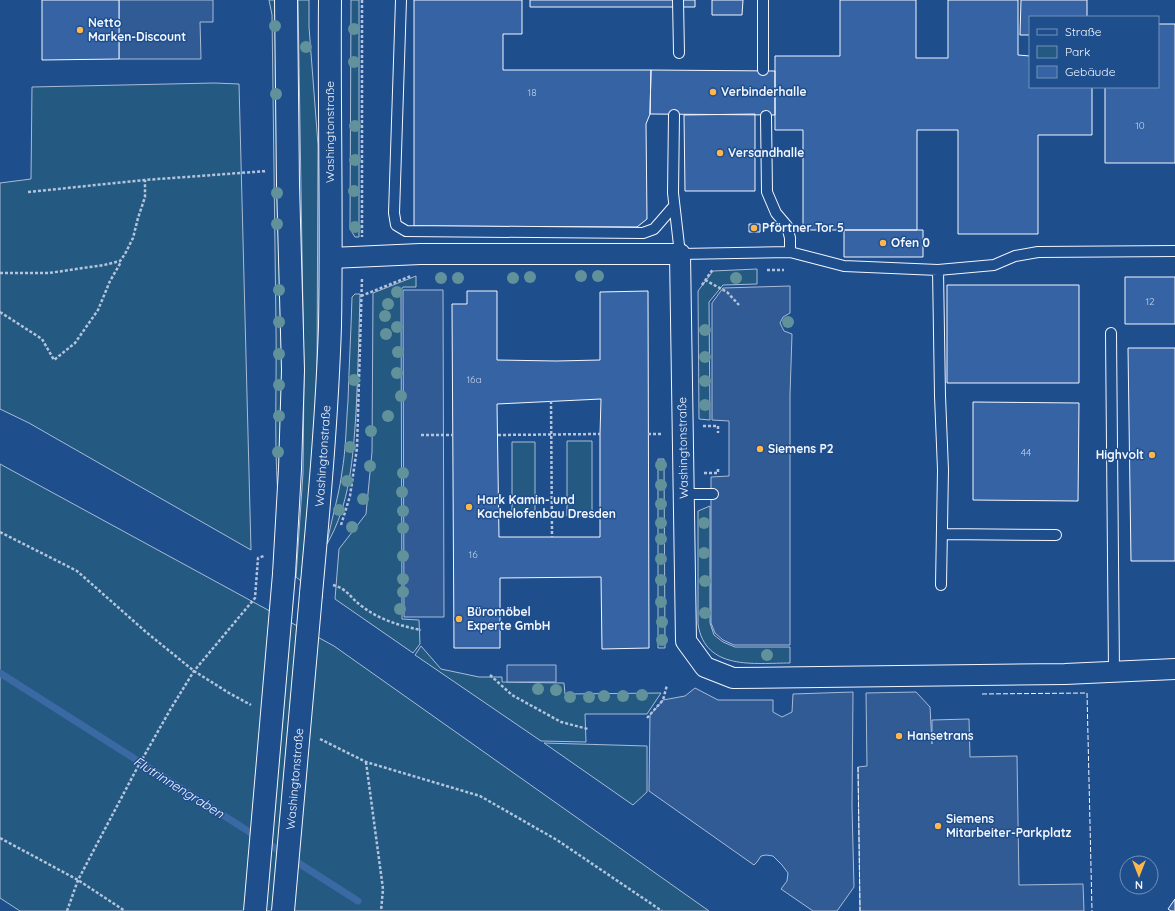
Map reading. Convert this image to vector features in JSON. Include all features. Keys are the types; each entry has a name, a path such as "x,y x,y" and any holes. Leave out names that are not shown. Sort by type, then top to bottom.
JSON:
{"main road":[{"path":"255,911 284,574 290,469 293,370 288,184 286,0"},
{"name":"Washingtonstraße","path":"283,911 320,589 330,326 330,0"}],"street":[{"path":"331,258 420,254 680,254"},
{"name":"Washingtonstraße","path":"680,254 686,641 705,667 734,678 1065,674 1114,672"},
{"path":"1114,672 1175,670"}],"lane":[{"path":"401,0 394,213 396,225 406,231 642,234 654,229 674,206"},
{"path":"678,0 679,53"},
{"path":"763,0 763,70"},
{"path":"674,115 673,193 680,254 790,252 844,266 938,270 994,265 1015,256 1038,252 1175,251"},
{"path":"766,116 767,192 776,213 787,226 790,238 790,252"},
{"path":"938,270 943,470 941,585"},
{"path":"1111,333 1114,672"},
{"path":"684,494 713,494"},
{"path":"942,534 1056,535"}],"path":[{"path":"339,530 350,496 357,448 362,256 362,0"},
{"path":"28,192 145,180 267,171"},
{"path":"0,312 42,339 54,360 75,343 98,310 110,281 133,238 145,197 145,180"},
{"path":"0,273 49,273 104,265 120,261 123,258"},
{"path":"361,296 412,276"},
{"path":"705,280 727,292 739,305"},
{"path":"551,401 552,537"},
{"path":"498,435 600,434"},
{"path":"421,435 453,435"},
{"path":"0,532 77,571 146,632 194,671 229,694 256,707"},
{"path":"67,911 78,880 135,772 170,710 194,671 255,598 258,558"},
{"path":"320,589 343,588 363,608 377,616 399,625 421,630"},
{"path":"490,675 512,695 561,722 588,729"},
{"path":"647,718 663,700 667,685"},
{"path":"318,738 366,762 480,796 557,840 662,911"},
{"path":"366,762 383,889 381,911"},
{"path":"0,838 78,880 125,911"}],"green space":[{"path":"269,0 276,0 283,338 280,518 276,447 272,15"},
{"path":"298,0 309,0 309,27 318,145 317,377 311,473 301,581 296,577 303,473 304,377"},
{"path":"351,0 359,0 359,237 355,237 350,229"},
{"path":"214,83 239,84 251,550 29,423 0,409 0,183 31,179 32,87"},
{"path":"757,269 757,284 723,285 709,302 710,420 699,419 698,291 713,271"},
{"path":"416,276 416,287 403,287 401,290 402,619 419,620 420,644 413,653 335,599 339,549 366,514 372,452 373,293"},
{"path":"355,294 360,294 356,413 352,464 341,513 327,544 341,481 344,455 348,401 352,297"},
{"path":"567,441 592,441 592,516 567,516"},
{"path":"512,442 535,442 535,515 512,514"},
{"path":"658,459 664,459 665,648 658,648"},
{"path":"0,464 334,646 709,911 20,911 0,898"},
{"path":"710,506 710,623 714,635 723,642 735,647 790,647 790,663 762,664 734,661 721,657 710,650 703,639 698,624 698,511"},
{"path":"421,646 441,669 479,677 502,677 502,682 564,683 565,694 661,693 647,714 585,714 586,742 541,741 415,655"},
{"path":"544,743 647,746 647,792 633,805"}],"shaded area":[{"path":"119,0 213,0 213,22 200,22 201,59 119,59"},
{"name":"Siemens P2","path":"790,286 790,313 783,317 780,323 784,331 792,334 790,395 790,645 734,645 723,640 715,633 711,623 711,477 729,476 729,421 712,420 712,303 723,288"},
{"path":"403,290 443,290 444,617 404,617"},
{"path":"507,665 556,665 556,682 507,682"},
{"path":"695,688 718,700 773,700 773,712 782,717 792,712 793,694 853,692 852,807 854,887 837,911 813,911 781,889 787,881 788,873 773,856 761,856 754,865 649,791 650,715 663,700 685,696"},
{"name":"Siemens Mitarbeiter-Parkplatz","path":"916,692 930,707 932,744 932,720 969,719 970,757 1017,756 1019,885 1083,884 1084,911 860,911 858,767 867,766 866,693"}],"building":[{"name":"Netto Marken-Discount","path":"42,0 119,0 119,59 42,60"},
{"path":"414,0 522,0 522,34 503,34 503,70 651,70 650,114 646,124 647,219 637,227 414,226"},
{"path":"530,0 695,0 695,7 530,7"},
{"path":"712,0 743,0 742,15 712,15"},
{"path":"840,0 916,0 916,58 948,58 948,0 1018,0 1018,55 1029,56 1029,88 1092,88 1092,135 1038,135 1038,234 958,234 958,130 917,130 917,230 803,230 803,130 775,130 775,56 840,56"},
{"path":"1021,0 1087,0 1087,16 1029,16 1029,35 1020,35"},
{"path":"1159,24 1175,24 1175,163 1105,163 1105,88 1159,88"},
{"name":"Verbinderhalle","path":"651,70 775,71 775,115 650,114"},
{"name":"Versandhalle","path":"755,114 755,191 685,191 684,115"},
{"name":"Pförtner Tor 5","path":"749,224 760,224 760,232 749,232"},
{"name":"Ofen 0","path":"844,230 923,230 923,257 844,257"},
{"path":"1125,277 1175,277 1175,324 1125,324"},
{"path":"947,285 1079,285 1079,383 947,383"},
{"path":"467,291 497,291 497,360 600,360 600,292 648,291 649,648 602,649 601,577 500,578 500,648 454,648 452,304 467,304","holes":["601,399 600,537 499,537 497,404"]},
{"name":"Highvolt","path":"1128,348 1175,348 1175,561 1131,561"},
{"path":"973,402 1079,403 1078,501 973,500"},
{"path":"1175,899 1175,911 1171,911 1168,909"}],"waterway":[{"name":"Flutrinnengraben","path":"0,673 358,901"}],"fence":[{"path":"982,694 1087,693 1092,911"},
{"path":"858,767 860,911"}],"place":[{"name":"Netto Marken-Discount","path":"80,30"},
{"name":"Verbinderhalle","path":"713,92"},
{"name":"Versandhalle","path":"720,153"},
{"name":"Pförtner Tor 5","path":"754,228"},
{"name":"Ofen 0","path":"883,243"},
{"name":"Siemens P2","path":"760,449"},
{"name":"Highvolt","path":"1152,455"},
{"name":"Hark Kamin- und Kachelofenbau Dresden","path":"469,507"},
{"name":"Büromöbel Experte GmbH","path":"459,619"},
{"name":"Hansetrans","path":"899,736"},
{"name":"Siemens Mitarbeiter-Parkplatz","path":"938,826"}]}
